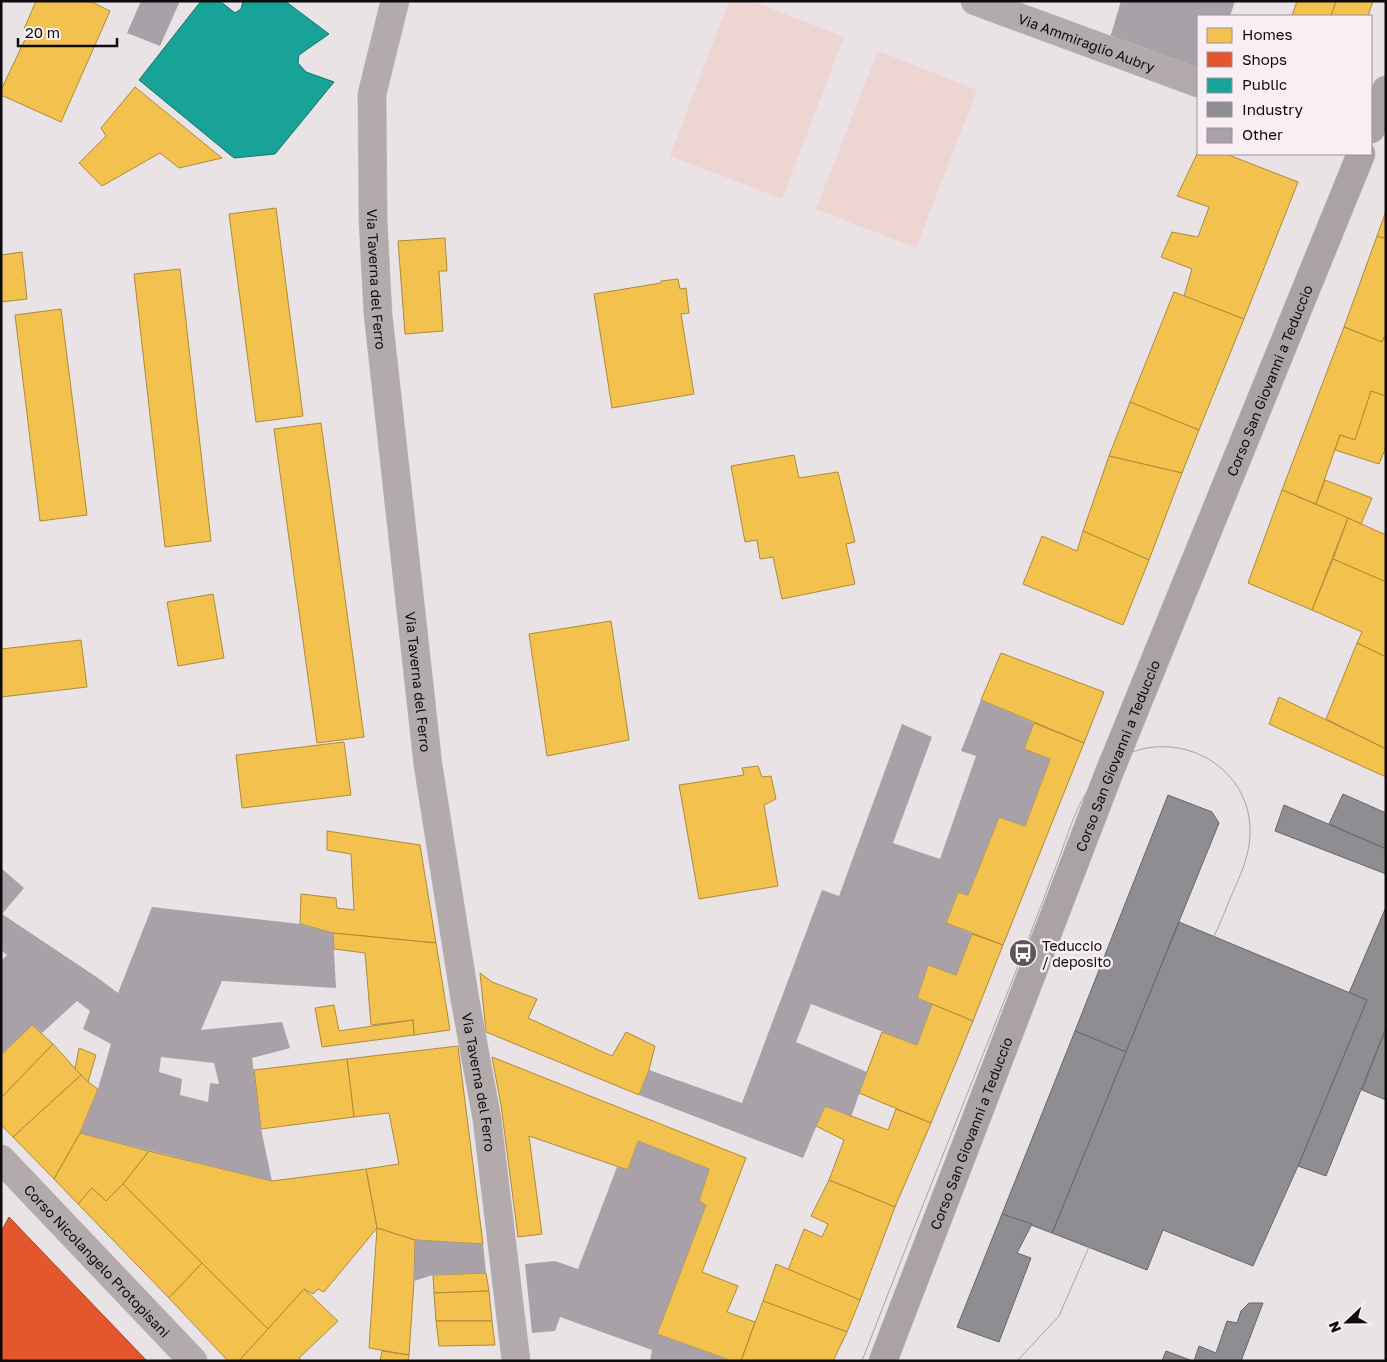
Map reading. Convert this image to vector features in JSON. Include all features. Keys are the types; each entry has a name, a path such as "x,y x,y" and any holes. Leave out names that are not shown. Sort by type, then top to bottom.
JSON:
{"main road":[{"path":"1372,126 1386,90"},
{"name":"Corso San Giovanni a Teduccio","path":"883,1361 1106,782 1361,155"}],"street":[{"name":"Via Taverna del Ferro","path":"395,1 372,94 373,220 378,314 428,765 465,1000 487,1119 516,1361"},
{"name":"Via Ammiraglio Aubry","path":"975,1 1197,83"},
{"name":"Corso Nicolangelo Protopisani","path":"1,1159 193,1361"}],"shaded area":[{"path":"729,1 752,1 844,37 782,199 670,156"},
{"path":"878,51 977,90 916,248 816,209"}],"building: Homes":[{"path":"36,1 90,1 110,11 61,122 1,95 1,90 29,31 24,29"},
{"path":"1297,1 1336,1 1331,15 1292,15"},
{"path":"1336,1 1373,1 1368,15 1331,15"},
{"path":"135,87 222,158 179,168 160,153 102,186 79,163 106,136 101,128"},
{"path":"1197,154 1229,155 1298,182 1244,319 1184,296 1192,269 1161,257 1172,232 1198,237 1209,207 1177,196"},
{"path":"276,208 303,416 256,422 229,214"},
{"path":"1386,211 1386,239 1377,236"},
{"path":"1377,236 1386,239 1386,333 1382,342 1344,327"},
{"path":"445,238 447,271 439,271 443,331 405,334 398,241"},
{"path":"22,252 27,299 1,302 1,255"},
{"path":"180,269 211,541 165,547 134,274"},
{"path":"678,279 680,289 686,288 689,313 681,314 694,394 612,408 594,294"},
{"path":"1174,292 1244,319 1199,430 1130,402"},
{"path":"61,309 87,515 40,521 15,315"},
{"path":"1344,327 1382,342 1386,333 1386,396 1371,391 1355,440 1340,435 1316,504 1282,490"},
{"path":"1371,391 1386,396 1386,447 1379,464 1335,450 1340,435 1355,440"},
{"path":"1130,402 1199,430 1182,473 1109,456"},
{"path":"321,423 364,737 317,743 274,429"},
{"path":"794,455 799,478 838,472 855,542 846,544 855,584 782,599 773,557 760,559 757,540 745,542 731,466"},
{"path":"1109,456 1182,473 1149,560 1083,531"},
{"path":"1325,480 1372,498 1361,524 1316,504"},
{"path":"1282,490 1348,518 1312,610 1248,583"},
{"path":"1348,518 1386,535 1386,582 1333,559"},
{"path":"1083,531 1149,560 1123,625 1023,584 1042,536 1077,551"},
{"path":"1333,559 1386,582 1386,657 1357,643 1362,632 1312,610"},
{"path":"213,594 224,658 178,666 167,602"},
{"path":"611,621 629,740 547,756 529,634"},
{"path":"81,640 87,687 1,697 1,649"},
{"path":"1357,643 1386,657 1386,749 1326,719"},
{"path":"1001,653 1104,692 1084,743 981,700"},
{"path":"1279,697 1386,749 1386,777 1269,724"},
{"path":"1034,723 1084,743 1003,945 946,923 958,892 968,895 999,817 1025,826 1050,759 1024,749"},
{"path":"344,742 351,795 242,808 236,755"},
{"path":"758,766 762,777 771,776 776,799 764,805 778,886 699,899 679,785 744,775 742,768"},
{"path":"327,831 420,845 436,943 333,933 300,924 301,894 336,898 337,908 354,910 351,854 327,850"},
{"path":"333,933 436,943 450,1030 414,1035 413,1020 371,1025 365,953 334,949"},
{"path":"972,934 1003,945 973,1021 917,998 928,965 956,975"},
{"path":"480,973 492,982 537,999 528,1018 612,1056 626,1032 655,1046 649,1070 639,1095 486,1032"},
{"path":"932,1004 973,1021 931,1123 859,1093 882,1032 917,1045"},
{"path":"334,1005 339,1031 413,1020 414,1035 322,1047 315,1008"},
{"path":"32,1025 53,1044 1,1098 1,1055"},
{"path":"53,1044 81,1075 13,1137 1,1125 1,1098"},
{"path":"458,1046 483,1244 415,1240 377,1228 366,1169 399,1164 389,1113 354,1117 347,1059"},
{"path":"79,1048 96,1055 88,1082 75,1069"},
{"path":"492,1057 746,1158 702,1272 738,1286 727,1312 755,1322 741,1361 732,1361 657,1334 706,1205 699,1201 709,1169 638,1141 628,1170 529,1136 542,1234 518,1237 501,1105"},
{"path":"347,1059 354,1117 261,1129 254,1070"},
{"path":"81,1075 98,1089 80,1133 54,1179 13,1137"},
{"path":"825,1106 888,1130 896,1109 931,1123 895,1207 829,1180 844,1140 816,1126"},
{"path":"80,1133 149,1151 123,1184 106,1201 92,1188 78,1204 54,1179"},
{"path":"149,1151 272,1181 366,1169 377,1228 324,1292 318,1289 313,1294 304,1289 268,1329 123,1184"},
{"path":"829,1180 895,1207 860,1300 788,1270 804,1229 822,1237 828,1224 811,1216"},
{"path":"123,1184 202,1263 169,1298 78,1204 92,1188 106,1201"},
{"path":"377,1228 415,1240 409,1355 369,1348"},
{"path":"202,1263 268,1329 239,1361 228,1361 169,1298"},
{"path":"776,1264 860,1300 847,1332 763,1301"},
{"path":"486,1273 489,1291 434,1293 433,1275"},
{"path":"304,1289 338,1321 299,1358 301,1361 239,1361"},
{"path":"489,1291 492,1321 436,1321 434,1293"},
{"path":"763,1301 847,1332 833,1361 741,1361"},
{"path":"436,1321 492,1321 495,1345 439,1346"},
{"path":"382,1351 409,1355 408,1361 380,1361"}],"building: Shops":[{"path":"9,1217 147,1361 1,1361 1,1232"}],"building: Public":[{"path":"201,1 220,1 235,13 241,9 243,1 285,1 329,34 299,55 298,63 306,72 334,82 275,154 234,158 139,80"}],"building: Industry":[{"path":"1343,794 1386,813 1386,849 1329,824"},
{"path":"1168,795 1212,812 1219,823 1126,1052 1075,1031"},
{"path":"1284,805 1386,849 1386,874 1275,831"},
{"path":"1386,907 1386,1028 1326,1176 1298,1166 1367,1000 1349,993"},
{"path":"1179,922 1367,1000 1298,1166 1253,1266 1163,1230 1147,1270 1052,1233"},
{"path":"1386,1028 1386,1100 1362,1090"},
{"path":"1075,1031 1126,1052 1052,1233 1002,1214"},
{"path":"1002,1214 1032,1224 1017,1253 1031,1258 999,1342 957,1327"},
{"path":"1249,1303 1263,1303 1241,1361 1194,1361 1199,1346 1216,1353 1227,1321 1237,1323 1241,1311"},
{"path":"1166,1351 1193,1361 1162,1361"}],"building: Other":[{"path":"141,1 180,1 160,46 127,33"},
{"path":"1121,1 1235,1 1230,15 1197,15 1197,72 1110,38"},
{"path":"981,700 1034,723 1024,749 1050,759 1025,826 999,817 968,895 958,892 946,923 972,934 956,975 928,965 917,998 932,1004 917,1045 811,1004 796,1042 867,1072 851,1117 825,1106 803,1158 639,1095 649,1070 742,1103 822,890 839,896 902,724 932,737 893,843 940,859 976,756 961,751"},
{"path":"1,868 24,888 2,914 118,993 152,907 300,924 333,933 336,988 222,981 201,1030 282,1022 290,1048 252,1058 261,1129 272,1181 80,1133 98,1089 111,1044 83,1029 90,1011 77,1001 42,1033 32,1025 1,1055 1,961 7,955 1,950","holes":["161,1057 214,1063 219,1084 210,1083 208,1102 180,1095 182,1079 159,1072"]},
{"path":"638,1141 709,1169 699,1201 706,1205 657,1334 731,1361 650,1361 652,1350 560,1317 555,1331 532,1333 525,1264 555,1261 578,1269 617,1167 628,1170"},
{"path":"415,1240 483,1244 486,1273 433,1275 414,1281"}],"tram line":[{"path":"862,1361 1022,956 1075,815 1089,788 1115,761 1139,750 1164,747 1189,751 1212,761 1231,778 1244,801 1250,828 1249,848 1240,875 1214,936"},
{"path":"1017,1361 1059,1316 1089,1247"}],"place":[{"name":"Teduccio / deposito","path":"1023,953"}]}
